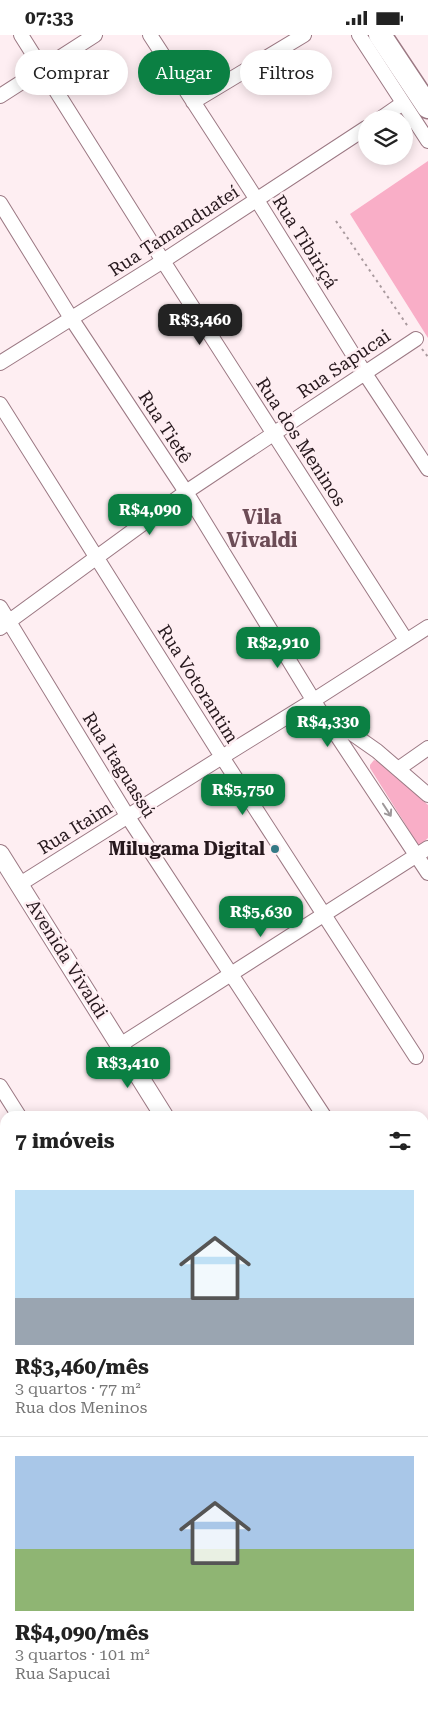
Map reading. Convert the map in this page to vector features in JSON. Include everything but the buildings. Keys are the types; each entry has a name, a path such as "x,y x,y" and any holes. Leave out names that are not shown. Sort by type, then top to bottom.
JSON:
{"main road":[{"path":"380,35 428,107"},
{"path":"395,35 428,85"}],"street":[{"name":"Rua dos Meninos","path":"20,35 30,50"},
{"path":"72,50 95,35"},
{"name":"Rua Tibiriçá","path":"150,35 364,372 428,469"},
{"path":"192,103 304,35"},
{"path":"359,35 428,141"},
{"path":"0,96 15,86"},
{"name":"Rua dos Meninos","path":"58,95 406,640"},
{"path":"393,110 403,103"},
{"name":"Rua Tamanduateí","path":"0,363 257,201 358,133"},
{"name":"Rua Tietê","path":"0,203 71,318 186,492 317,705 377,751 428,795"},
{"name":"Rua Sapucai","path":"5,624 186,492 416,339"},
{"name":"Rua Votorantim","path":"0,404 222,757 416,1057"},
{"name":"Rua Itaguassú","path":"0,607 5,624 230,975 321,1111"},
{"name":"Rua Itaim","path":"20,884 222,757 317,705 406,640 428,627"},
{"path":"317,705 360,770 423,852 428,873"},
{"path":"398,769 428,748"},
{"path":"360,770 362,762 367,756 377,751"},
{"path":"120,1045 423,852"},
{"name":"Avenida Vivaldi","path":"0,854 161,1111"},
{"path":"0,1086 16,1111"}],"path":[{"path":"336,221 428,357"}],"shaded area":[{"path":"428,161 428,338 350,214"},
{"path":"374,760 428,805 428,838 419,846 370,768"}],"place":[{"name":"Milugama Digital","path":"275,849"}],"district":[{"name":"Vila Vivaldi","path":"262,528"}]}
